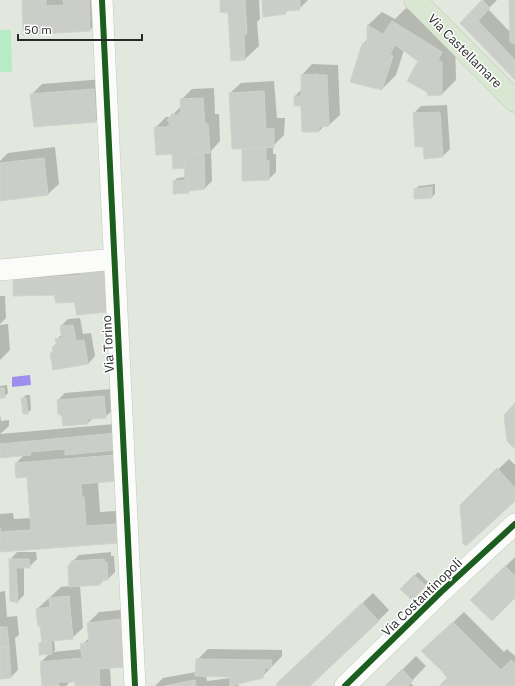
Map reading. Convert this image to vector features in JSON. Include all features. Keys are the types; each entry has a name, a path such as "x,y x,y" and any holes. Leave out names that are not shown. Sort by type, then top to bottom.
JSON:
{"main road":[{"name":"Via Castellamare","path":"415,0 515,101"}],"street":[{"name":"Via Torino","path":"102,0 135,686"},
{"path":"0,270 115,259"},
{"name":"Via Costantinopoli","path":"345,686 441,592 515,524"}],"green space":[{"path":"0,30 11,30 12,72 0,72"}],"shaded area":[{"path":"30,375 31,385 12,387 12,377"}],"building":[{"path":"22,0 46,0 46,6 64,5 63,0 89,0 90,31 23,35"},
{"path":"220,0 245,0 247,33 244,35 245,60 231,61 228,13 220,12"},
{"path":"262,0 300,0 300,10 286,11 286,14 263,17"},
{"path":"482,0 490,8 478,21 515,60 515,80 460,23"},
{"path":"509,0 515,0 515,44 510,42"},
{"path":"392,21 442,52 438,60 442,62 442,95 428,96 427,92 407,81 418,61 395,45 390,54 393,56 382,90 350,82 362,44 367,42 367,25 383,34"},
{"path":"301,75 327,75 329,126 319,127 319,132 302,132 301,106 294,106 294,96 301,96"},
{"path":"94,89 96,122 34,127 30,94"},
{"path":"264,91 266,129 274,128 274,147 232,149 229,93"},
{"path":"203,98 205,124 208,124 210,153 184,154 184,168 173,169 172,154 156,155 154,127 167,127 170,123 167,120 173,113 176,116 181,111 180,99"},
{"path":"440,112 443,157 424,159 423,147 415,147 413,113"},
{"path":"266,148 266,161 269,161 269,180 242,181 242,149"},
{"path":"204,153 205,189 189,191 188,180 185,180 184,154"},
{"path":"44,158 48,195 0,201 0,163"},
{"path":"188,180 189,193 173,194 173,181"},
{"path":"432,187 432,198 414,199 414,189"},
{"path":"105,270 107,312 77,315 74,302 56,303 54,295 13,296 13,280 80,275 81,271"},
{"path":"73,325 76,341 84,340 88,364 53,370 50,353 53,353 52,347 57,346 55,339 62,338 60,326"},
{"path":"0,388 4,388 5,398 0,398"},
{"path":"104,396 106,418 88,419 88,424 63,426 62,416 58,414 57,400"},
{"path":"21,398 26,398 28,414 23,414"},
{"path":"515,403 515,449 507,441 504,415"},
{"path":"116,433 117,450 65,455 65,449 30,452 31,455 0,458 0,444"},
{"path":"115,455 117,481 81,484 82,496 84,497 86,526 116,524 118,543 0,552 0,532 31,530 27,477 16,478 15,463"},
{"path":"497,468 515,488 515,501 466,546 463,544 460,505"},
{"path":"9,559 29,559 30,568 16,568 18,603 10,601"},
{"path":"104,559 105,563 107,562 108,580 100,581 100,585 69,587 68,565 71,565 71,561"},
{"path":"505,566 515,576 515,598 492,621 470,600"},
{"path":"414,575 426,586 412,600 400,589"},
{"path":"69,596 73,639 42,642 36,609 50,607 49,598"},
{"path":"362,603 379,621 310,686 277,686 276,684"},
{"path":"121,619 126,652 124,667 99,669 100,686 75,686 75,682 58,682 59,686 42,686 40,662 82,658 80,644 89,642 87,623"},
{"path":"453,622 493,662 472,681 452,661 442,671 421,651"},
{"path":"0,627 7,627 9,647 0,647"},
{"path":"51,642 52,654 39,655 39,643"},
{"path":"0,647 9,647 11,678 0,679"},
{"path":"196,659 272,660 271,668 265,668 263,678 230,686 230,677 195,676"},
{"path":"511,660 515,664 515,686 439,686 447,678 442,671 452,661 472,681 493,662 501,670"},
{"path":"402,669 413,681 408,686 385,686"},
{"path":"195,680 196,686 164,686"}],"cycle path":[{"path":"102,0 135,686"},
{"path":"345,686 441,592 515,524"}]}
